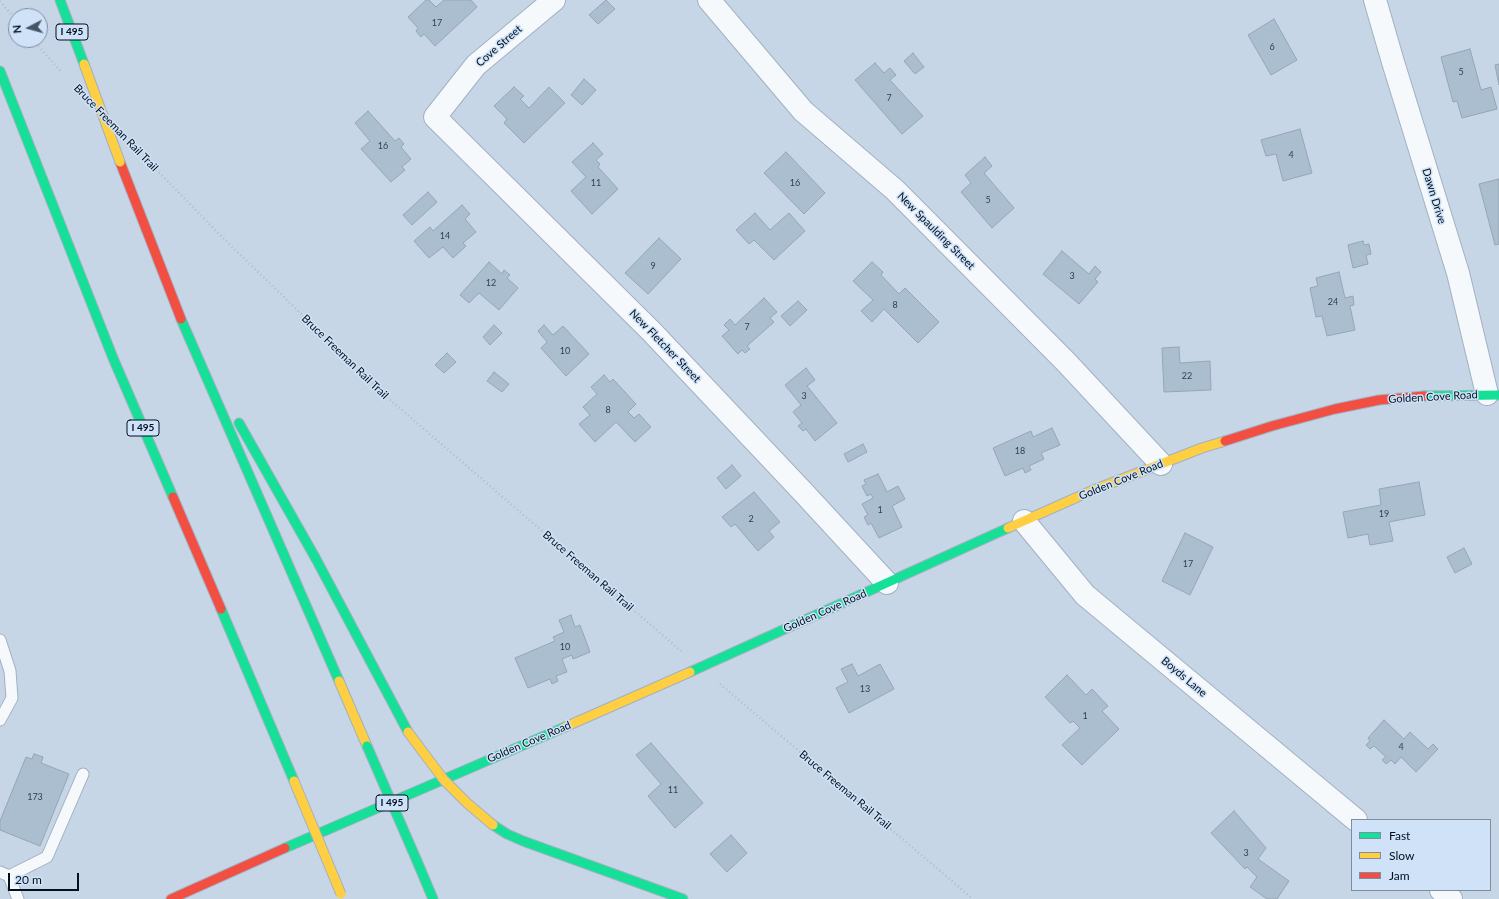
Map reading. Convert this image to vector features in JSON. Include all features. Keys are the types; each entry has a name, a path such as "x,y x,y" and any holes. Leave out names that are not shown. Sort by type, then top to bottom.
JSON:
{"main road":[{"name":"I 495","path":"60,0 181,320 433,899"},
{"name":"I 495","path":"0,71 113,358 342,896"},
{"path":"181,320 228,402"},
{"name":"Golden Cove Road","path":"171,899 670,681 1091,491 1202,448 1258,430 1335,409 1379,400 1435,395 1493,395"},
{"path":"235,416 316,559 408,732 444,780 467,803 493,825 507,834 683,899"}],"street":[{"name":"Cove Street","path":"435,117 476,65 554,0"},
{"name":"New Spaulding Street","path":"709,0 803,111 895,190 1066,362 1162,464"},
{"name":"Dawn Drive","path":"1375,0 1458,273 1493,395"},
{"name":"New Fletcher Street","path":"435,117 652,332 887,583"},
{"name":"Boyds Lane","path":"1024,521 1085,595 1355,819"},
{"path":"1442,891 1451,899"}],"lane":[{"path":"0,640 10,671 12,698 0,720"},
{"path":"18,899 5,874 46,857 83,774"}],"path":[{"path":"0,1 8,10"},
{"path":"40,48 62,73"},
{"name":"Bruce Freeman Rail Trail","path":"140,153 223,238 388,398 680,650"},
{"name":"Bruce Freeman Rail Trail","path":"716,681 973,899"}],"building":[{"path":"426,0 429,0 436,7 444,0 471,0 477,7 435,46 424,34 421,37 416,31 418,28 408,17"},
{"path":"606,0 615,9 598,24 589,15"},
{"path":"1274,19 1297,60 1271,75 1248,35"},
{"path":"1470,49 1481,90 1491,87 1497,109 1462,118 1457,101 1453,102 1441,57"},
{"path":"913,53 924,67 915,74 904,61"},
{"path":"875,63 884,73 890,68 896,75 890,80 923,116 902,134 855,80"},
{"path":"1499,64 1499,85 1495,65"},
{"path":"584,79 596,90 582,105 571,95"},
{"path":"514,87 524,96 520,99 529,108 549,87 565,103 524,143 504,123 507,119 494,106"},
{"path":"368,111 395,141 399,138 404,144 401,147 411,159 402,167 405,170 391,182 361,149 370,141 355,123"},
{"path":"1300,129 1312,173 1283,181 1276,154 1266,156 1261,140"},
{"path":"593,143 603,154 596,160 600,164 598,167 618,189 592,214 571,191 586,177 572,162"},
{"path":"786,152 825,193 804,214 764,173"},
{"path":"985,157 992,166 984,173 1014,208 992,228 961,192 971,183 965,175"},
{"path":"1499,179 1499,244 1495,245 1479,184"},
{"path":"428,192 437,202 412,225 403,215"},
{"path":"462,205 470,214 465,219 476,232 463,243 466,246 453,258 443,247 429,258 414,241 430,227 433,231"},
{"path":"755,213 770,230 789,213 805,231 774,260 754,240 749,244 736,230"},
{"path":"659,238 681,259 648,294 625,273"},
{"path":"1363,241 1364,245 1369,244 1371,254 1366,255 1368,264 1353,268 1348,245"},
{"path":"1062,251 1089,274 1095,266 1101,272 1095,279 1098,282 1079,304 1043,274"},
{"path":"489,262 502,274 504,270 510,275 507,278 518,288 499,310 479,293 469,303 460,295"},
{"path":"872,262 883,272 881,275 899,294 905,288 939,322 918,343 884,309 872,322 861,311 873,300 853,281"},
{"path":"1339,272 1345,298 1353,296 1354,305 1350,306 1355,330 1327,336 1322,316 1316,317 1310,288 1318,286 1316,278"},
{"path":"764,298 777,312 770,318 774,322 747,346 750,349 745,353 742,350 738,354 722,336 729,330 724,325 730,319 735,325"},
{"path":"798,301 807,310 790,326 781,316"},
{"path":"494,325 502,333 490,345 483,337"},
{"path":"544,325 553,335 563,326 589,354 566,376 541,348 547,342 538,331"},
{"path":"1179,347 1180,363 1210,361 1211,390 1164,392 1162,348"},
{"path":"447,353 456,362 444,373 435,365"},
{"path":"806,368 815,380 807,386 837,423 815,441 806,429 803,431 798,426 802,423 793,412 801,405 785,385"},
{"path":"494,372 509,384 502,392 487,381"},
{"path":"604,375 610,382 613,379 636,404 628,412 634,418 639,414 651,427 635,442 616,422 595,442 579,424 590,415 583,407 597,394 591,387"},
{"path":"1052,428 1060,445 1041,453 1044,459 1029,466 1031,470 1025,473 1023,468 1005,476 993,448 1031,431 1033,437"},
{"path":"863,444 867,452 848,462 844,454"},
{"path":"732,465 741,476 726,489 717,478"},
{"path":"878,474 887,492 898,486 905,499 892,506 902,527 879,538 871,523 868,525 864,517 868,515 862,504 873,498 871,494 867,496 862,486 866,484 864,480"},
{"path":"1419,482 1425,515 1389,522 1393,541 1370,545 1368,534 1348,538 1343,512 1381,505 1379,489"},
{"path":"754,492 780,522 769,531 774,537 758,551 735,524 731,527 722,517"},
{"path":"1185,533 1213,547 1190,595 1162,581"},
{"path":"1464,548 1472,564 1455,573 1447,557"},
{"path":"571,615 575,627 580,625 590,652 573,659 572,655 562,659 567,672 556,676 558,681 552,684 550,679 528,688 515,658 555,641 553,637 564,632 559,620"},
{"path":"852,664 858,676 880,664 894,689 849,713 836,688 848,682 841,669"},
{"path":"1067,675 1086,695 1092,689 1108,706 1102,711 1119,729 1082,765 1062,745 1080,728 1073,721 1070,723 1045,697"},
{"path":"1384,720 1404,739 1410,732 1428,749 1433,744 1438,749 1416,772 1401,757 1395,764 1391,760 1386,764 1382,760 1386,757 1374,746 1370,749 1366,745 1370,741 1368,738"},
{"path":"651,743 703,803 675,828 648,796 661,784 636,755"},
{"path":"34,754 43,757 41,763 69,774 40,846 0,830 0,821 26,757 32,759"},
{"path":"1234,811 1266,848 1258,859 1289,881 1277,899 1267,899 1250,887 1257,877 1247,867 1245,869 1211,833"},
{"path":"731,835 747,853 727,872 710,854"}],"traffic: fast":[{"path":"60,0 84,64"},
{"path":"0,71 113,358 173,497"},
{"path":"181,319 339,681"},
{"path":"1424,396 1499,395"},
{"path":"239,423 316,559 408,732"},
{"path":"690,672 1008,528"},
{"path":"221,609 294,781"},
{"path":"285,848 565,727"},
{"path":"367,746 417,861"},
{"path":"493,825 507,834 523,841 683,899"},
{"path":"417,861 433,899"}],"traffic: slow":[{"path":"84,64 120,162"},
{"path":"1008,528 1091,491 1202,448 1225,441"},
{"path":"565,727 690,672"},
{"path":"339,681 367,746"},
{"path":"408,732 444,780 467,803 493,825"},
{"path":"294,781 341,894"}],"traffic: jam":[{"path":"120,162 181,319"},
{"path":"1225,441 1272,426 1335,409 1379,400 1424,396"},
{"path":"173,497 221,609"},
{"path":"171,899 285,848"}]}
